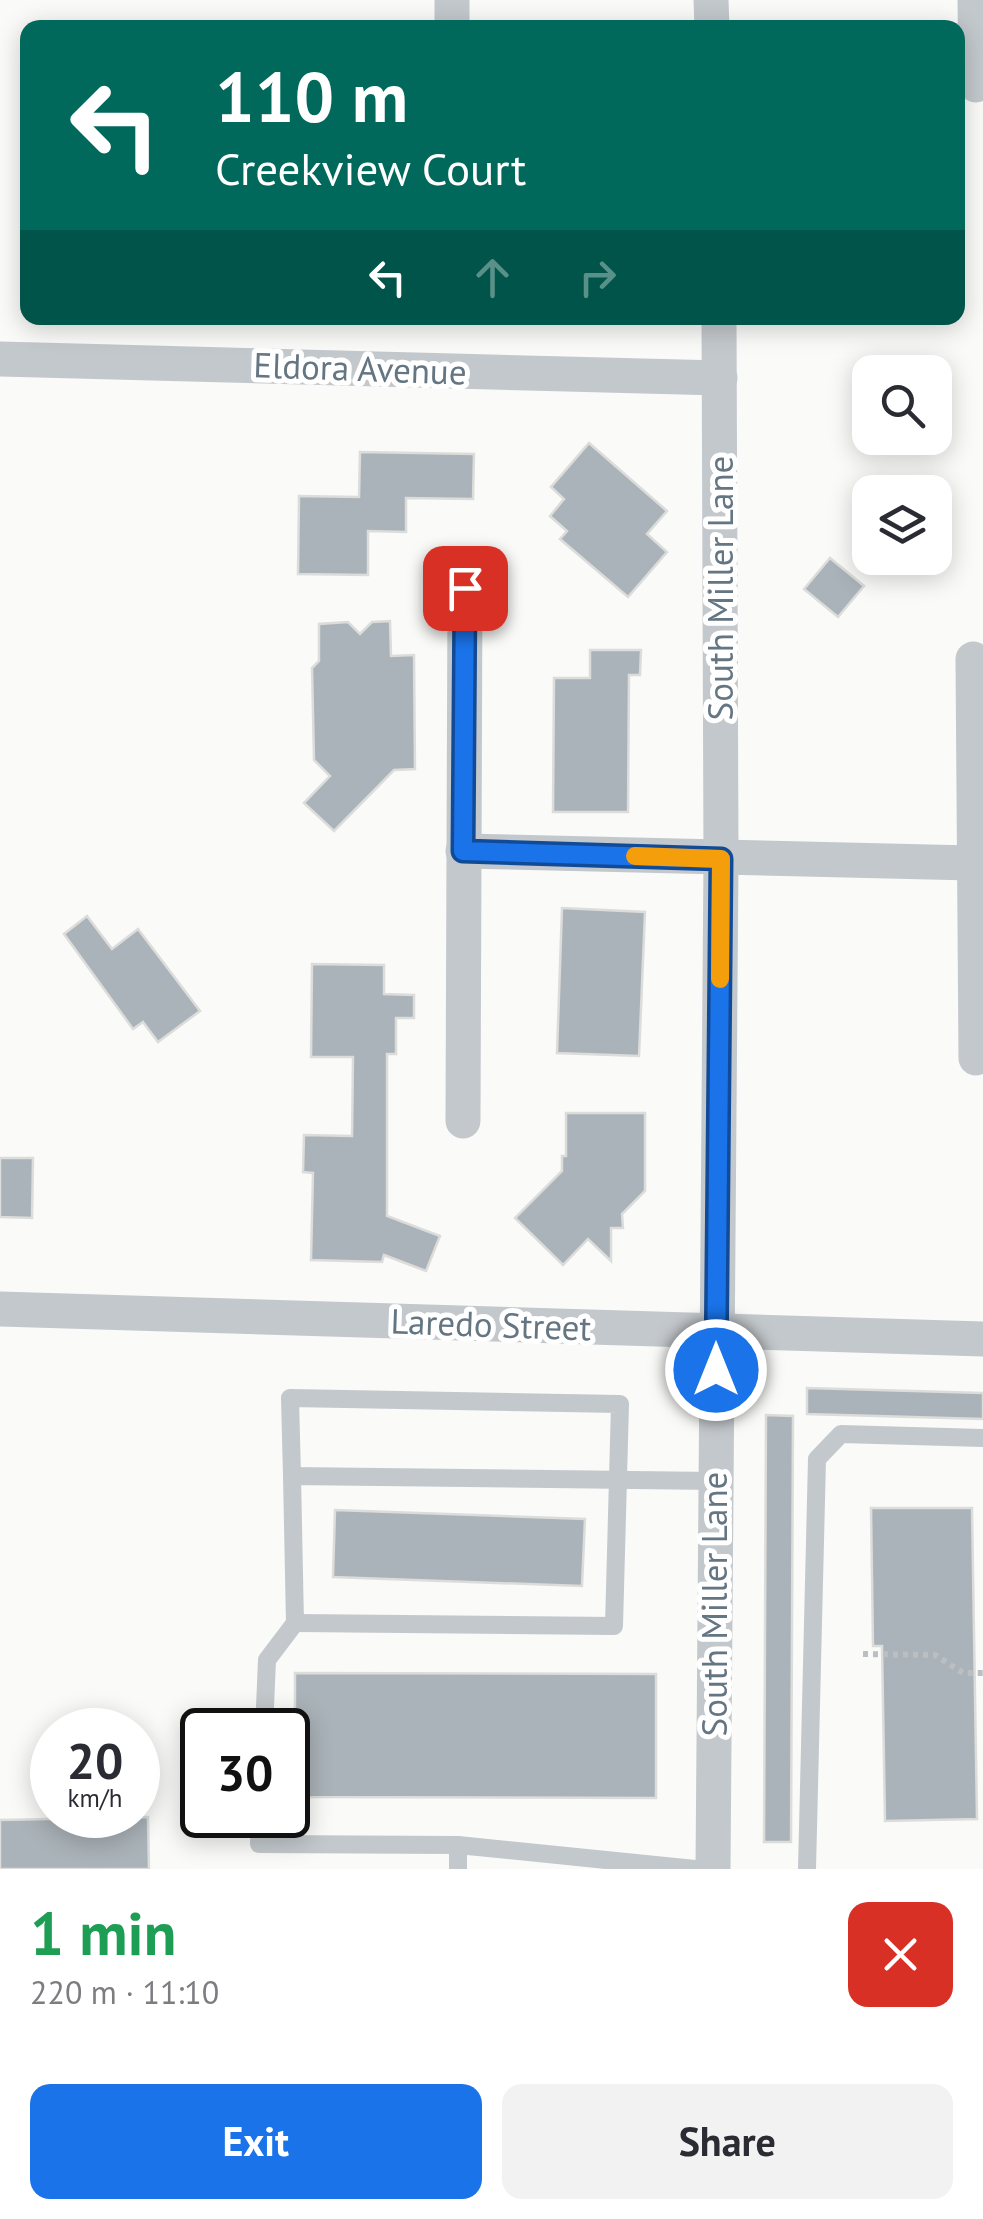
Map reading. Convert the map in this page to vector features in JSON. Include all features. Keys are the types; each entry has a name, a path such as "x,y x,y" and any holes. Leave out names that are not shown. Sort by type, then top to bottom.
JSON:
{"street":[{"path":"975,0 976,85"},
{"name":"South Miller Lane","path":"713,1869 721,859 719,325"},
{"name":"Eldora Avenue","path":"0,359 720,378"},
{"path":"463,1121 465,588"},
{"path":"973,658 976,1058"},
{"path":"463,851 972,864"},
{"name":"Laredo Street","path":"0,1309 983,1339"}],"lane":[{"path":"265,1708 267,1660 295,1623 290,1398 620,1404 614,1626 295,1623"},
{"path":"807,1869 817,1458 841,1434 983,1438"},
{"path":"292,1476 716,1480"},
{"path":"259,1838 259,1844 458,1845 695,1869"},
{"path":"458,1845 458,1869"}],"path":[{"path":"862,1654 935,1655 963,1673 983,1673"}],"building":[{"path":"589,443 667,511 647,534 667,552 628,597 560,539 567,531 550,516 564,499 551,487"},
{"path":"360,452 474,454 473,499 406,498 406,532 368,531 368,575 298,574 299,496 359,497"},
{"path":"830,558 864,586 838,617 804,589"},
{"path":"390,621 391,656 414,655 415,769 394,770 334,831 304,803 330,776 314,760 312,668 319,661 319,624 348,622 360,634 372,622"},
{"path":"590,650 641,650 640,675 629,675 628,812 553,812 554,678 590,678"},
{"path":"562,908 645,912 639,1056 557,1053"},
{"path":"87,916 112,949 138,929 200,1011 158,1042 143,1022 133,1029 64,934"},
{"path":"312,964 384,965 384,994 414,995 414,1018 396,1018 396,1054 387,1054 387,1216 440,1236 426,1271 384,1255 382,1262 311,1260 313,1173 303,1172 304,1135 352,1136 353,1057 311,1057"},
{"path":"566,1113 645,1113 645,1191 622,1214 623,1228 611,1228 611,1261 588,1239 563,1265 515,1218 562,1171"},
{"path":"0,1158 33,1158 32,1218 0,1217"},
{"path":"807,1388 983,1393 983,1419 807,1414"},
{"path":"766,1415 793,1416 791,1842 764,1842"},
{"path":"871,1508 972,1508 977,1819 885,1821 882,1646 873,1646"},
{"path":"335,1510 585,1519 582,1586 333,1577"},
{"path":"295,1673 656,1674 656,1798 310,1797 310,1708 295,1708"},
{"path":"30,1819 30,1838 148,1838 149,1869 0,1869 0,1820"}],"slow traffic":[{"path":"635,856 721,859 720,979"}],"route":[{"path":"465,588 463,851 721,859 716,1370"}]}
